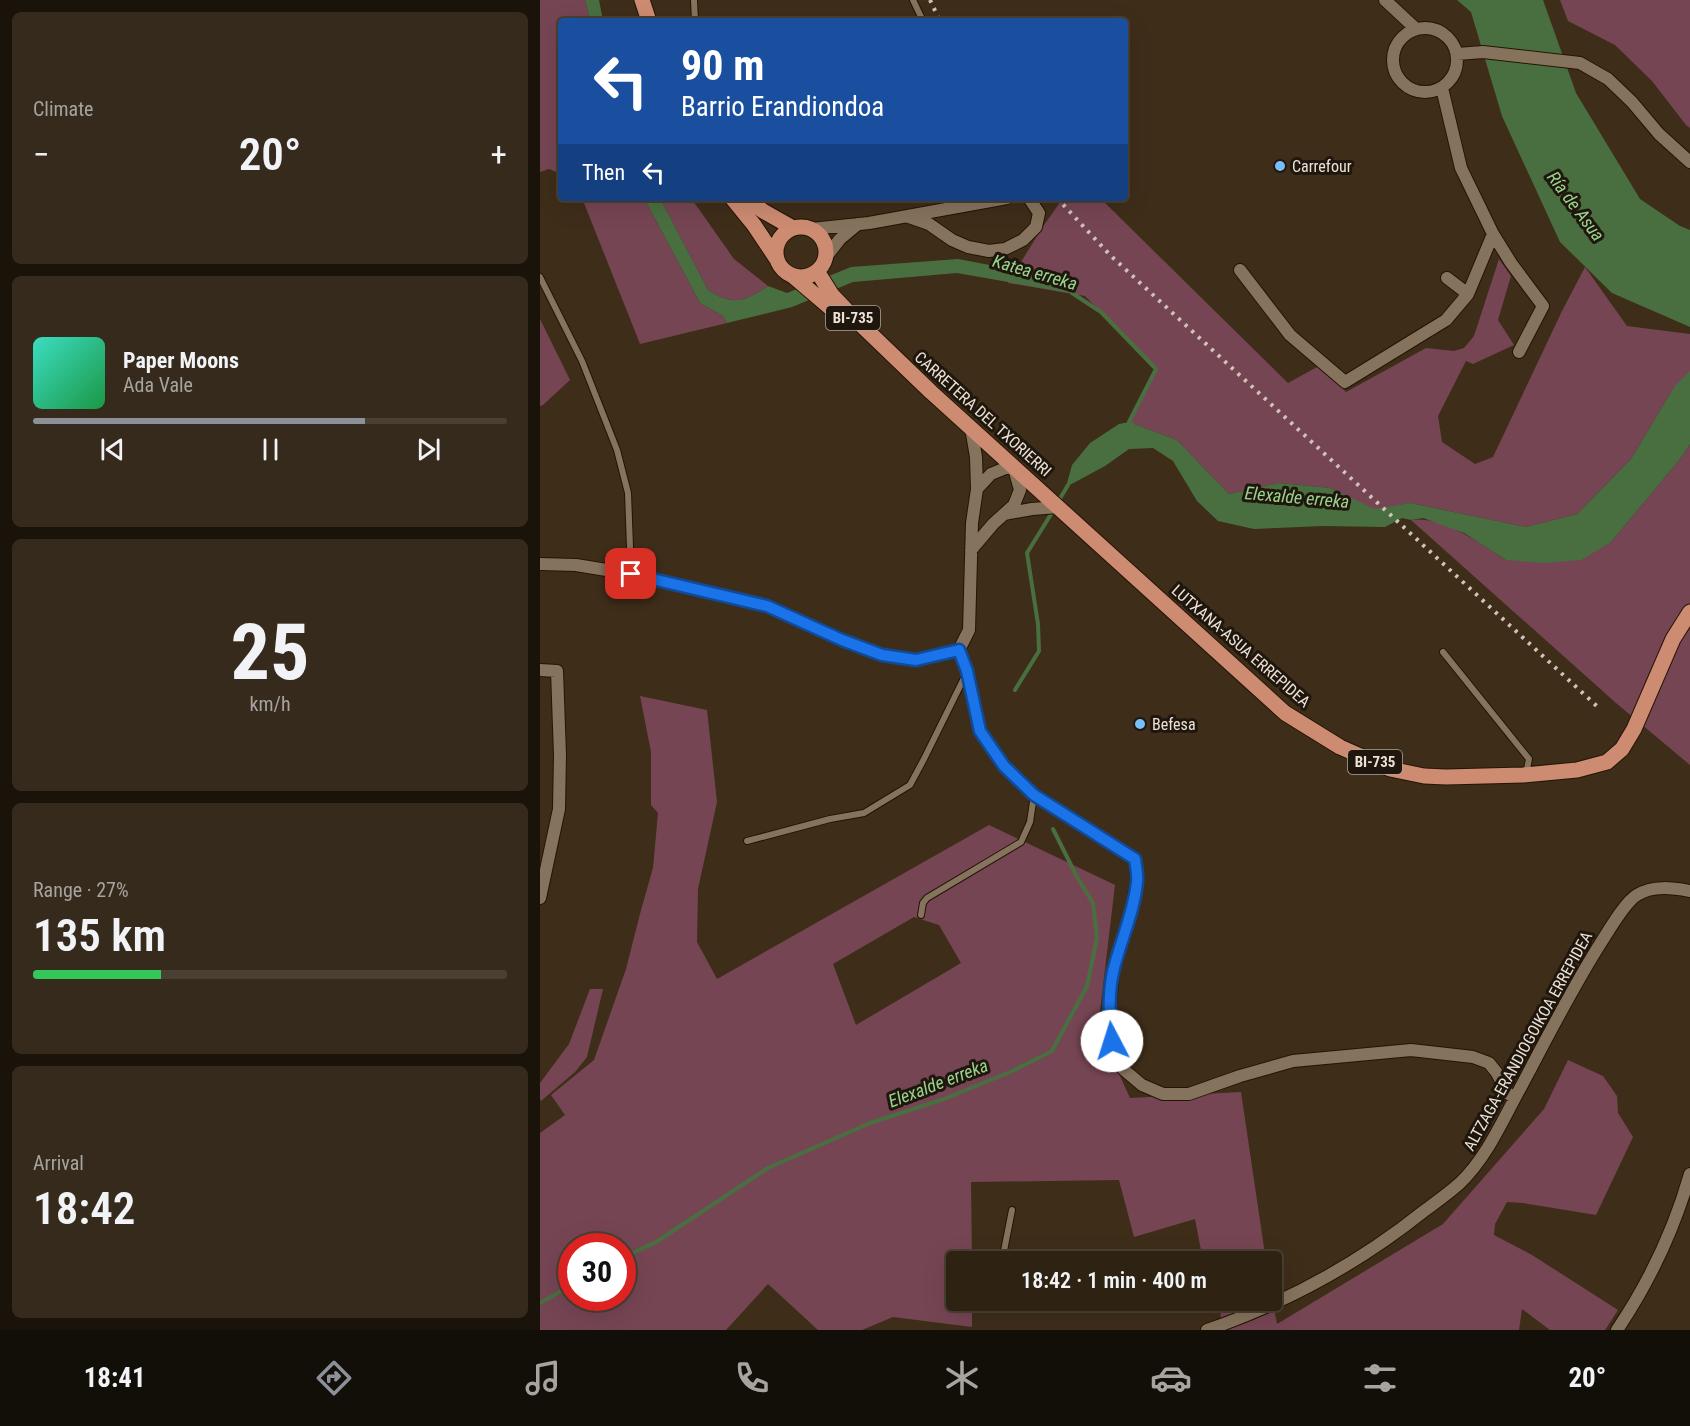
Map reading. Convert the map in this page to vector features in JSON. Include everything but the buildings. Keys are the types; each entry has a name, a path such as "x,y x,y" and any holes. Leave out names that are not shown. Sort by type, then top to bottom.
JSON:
{"main road":[{"path":"642,0 648,18"},
{"path":"734,201 754,225 779,266 793,276 801,278 817,272 825,257 824,244 817,233 811,229 793,228 781,236 775,250 776,258"},
{"path":"750,201 793,228"},
{"name":"CARRETERA DEL TXORIERRI","path":"817,272 832,295 883,346 1058,507"},
{"name":"CARRETERA DEL TXORIERRI","path":"793,276 842,318 883,346"},
{"name":"LUTXANA-ASUA ERREPIDEA","path":"1058,507 1286,713 1340,747 1390,769 1424,776 1526,775 1577,770 1606,762 1622,749 1634,729 1673,639 1690,612"}],"street":[{"path":"1385,0 1416,29"},
{"path":"1416,29 1437,30 1446,35 1457,54 1455,73 1449,82 1442,88 1432,91 1422,92 1412,89 1403,83 1394,66 1396,47 1401,39 1416,29"},
{"path":"1457,54 1483,52 1580,63 1608,79 1632,102 1659,134 1690,162"},
{"path":"1442,88 1461,168 1493,234 1542,306 1519,352"},
{"path":"811,229 858,224 990,201"},
{"path":"908,216 929,224 952,240 968,247 989,251 1005,249 1023,240 1036,227 1039,213 1031,201"},
{"path":"825,257 840,239 858,224"},
{"path":"1240,270 1290,335 1345,382 1446,321 1468,294 1493,234"},
{"path":"1447,278 1468,294"},
{"path":"971,428 978,489 972,523 969,630 959,650 967,671 980,731 1004,766 1034,795 1135,859 1137,881 1131,912 1113,972 1109,1015 1112,1041 1123,1069 1142,1085 1163,1094 1189,1094 1293,1061 1411,1050 1473,1058 1489,1064 1497,1073 1506,1094 1515,1098"},
{"path":"971,550 1014,505 1020,490 1013,465 991,474 978,489"},
{"path":"1004,514 1058,507"},
{"path":"540,564 576,565 631,574 767,606 842,640 882,655 916,660 959,650"},
{"path":"540,670 556,671 560,755 559,808 540,898"},
{"name":"ALTZAGA-ERANDIOGOIKOA ERREPIDEA","path":"1207,1330 1254,1313 1353,1262 1392,1236 1459,1183 1477,1164 1587,966 1624,910 1636,895 1656,888 1690,891"},
{"path":"1617,1330 1634,1305 1663,1249 1679,1212 1690,1174"}],"lane":[{"path":"694,0 695,18"},
{"path":"913,0 922,18"},
{"path":"540,277 582,361 616,450 628,493 631,574"},
{"path":"1443,652 1529,759 1526,775"},
{"path":"747,841 830,819 864,813 910,785 967,671"},
{"path":"921,915 923,903 927,898 1021,842 1030,822 1034,795"},
{"path":"1004,1251 1012,1210"}],"shaded area":[{"path":"540,0 585,0 589,18 558,18 558,173 549,169 540,172"},
{"path":"1560,0 1690,0 1690,128 1652,81 1615,45 1568,21"},
{"path":"583,201 646,201 700,303 723,316 727,323 640,344"},
{"path":"662,201 693,201 734,259 768,286 752,296 738,300 724,298 708,290"},
{"path":"1061,201 1103,201 1288,383 1319,366 1346,392 1426,348 1454,351 1464,348 1474,336 1499,259 1511,276 1498,320 1514,345 1473,364 1466,361 1438,416 1442,442 1475,464 1493,457 1585,267 1627,326 1690,334 1690,396 1674,387 1631,459 1577,514 1526,527 1410,503 1375,510 1330,488 1279,483 1229,494 1177,440 1129,422 1156,369 1085,296 1008,283"},
{"path":"540,319 570,380 540,406"},
{"path":"1690,444 1690,765 1616,703 1411,520 1423,520 1448,526 1506,560 1611,542"},
{"path":"640,696 707,710 717,802 698,889 697,942 717,979 989,825 1115,885 1098,1028 1130,1098 1241,1092 1265,1251 1201,1251 1195,1219 1134,1237 1119,1180 971,1182 972,1251 946,1251 946,1311 972,1311 972,1327 893,1317 862,1330 818,1330 768,1284 726,1330 540,1330 540,1133 565,1115 551,1095 594,1060 626,969 653,868 658,813 651,805 651,752","holes":["914,917 939,925 961,963 856,1025 833,964"]},
{"path":"590,989 603,989 587,1057 575,1072 541,1101 540,1083 569,1044"},
{"path":"1568,1060 1603,1076 1617,1096 1618,1113 1633,1137 1596,1215 1507,1202 1495,1224 1494,1235 1532,1255 1618,1310 1605,1330 1550,1330 1522,1309 1519,1330 1220,1330 1221,1311 1274,1311 1277,1324 1443,1224 1544,1109"}],"water":[{"path":"585,0 599,0 602,18 589,18"},
{"name":"Ría de Asua","path":"1457,0 1543,0 1576,93 1640,199 1680,226 1690,230 1690,327 1612,293 1560,242 1502,116 1471,12"},
{"path":"646,201 662,201 708,290 731,300 745,299 768,286 787,293 851,267 958,259 1016,270 1075,294 957,273 853,282 792,307 727,323 723,316 700,303"},
{"path":"1690,371 1690,444 1611,542 1581,560 1544,563 1506,560 1464,533 1423,518 1411,520 1402,518 1385,527 1323,526 1254,529 1218,521 1197,501 1173,461 1153,448 1129,449 1105,466 1066,487 1072,465 1090,443 1119,424 1129,422 1177,440 1229,494 1279,483 1330,488 1375,509 1410,503 1526,527 1577,514 1631,459 1674,387"}],"waterway":[{"name":"Katea erreka","path":"1072,293 1101,312 1156,369 1129,422 1133,425"},
{"name":"Elexalde erreka","path":"1058,502 1068,485"},
{"name":"Elexalde erreka","path":"1015,690 1039,651 1038,624 1027,553 1053,511"},
{"name":"Elexalde erreka","path":"636,1251 656,1242 768,1168 870,1123 944,1099 1010,1072 1052,1051 1087,986 1097,938 1093,903 1053,829"},
{"name":"Elexalde erreka","path":"540,1303 558,1293"}],"railway":[{"path":"930,0 939,18"},
{"path":"1060,201 1110,255 1600,709"}],"place":[{"name":"Carrefour","path":"1280,166"},
{"name":"Befesa","path":"1140,724"}],"route":[{"path":"631,574 767,606 842,640 882,655 916,660 959,650 967,671 980,731 1004,766 1034,795 1135,859 1137,881 1110,991 1109,1015 1112,1041"}]}
